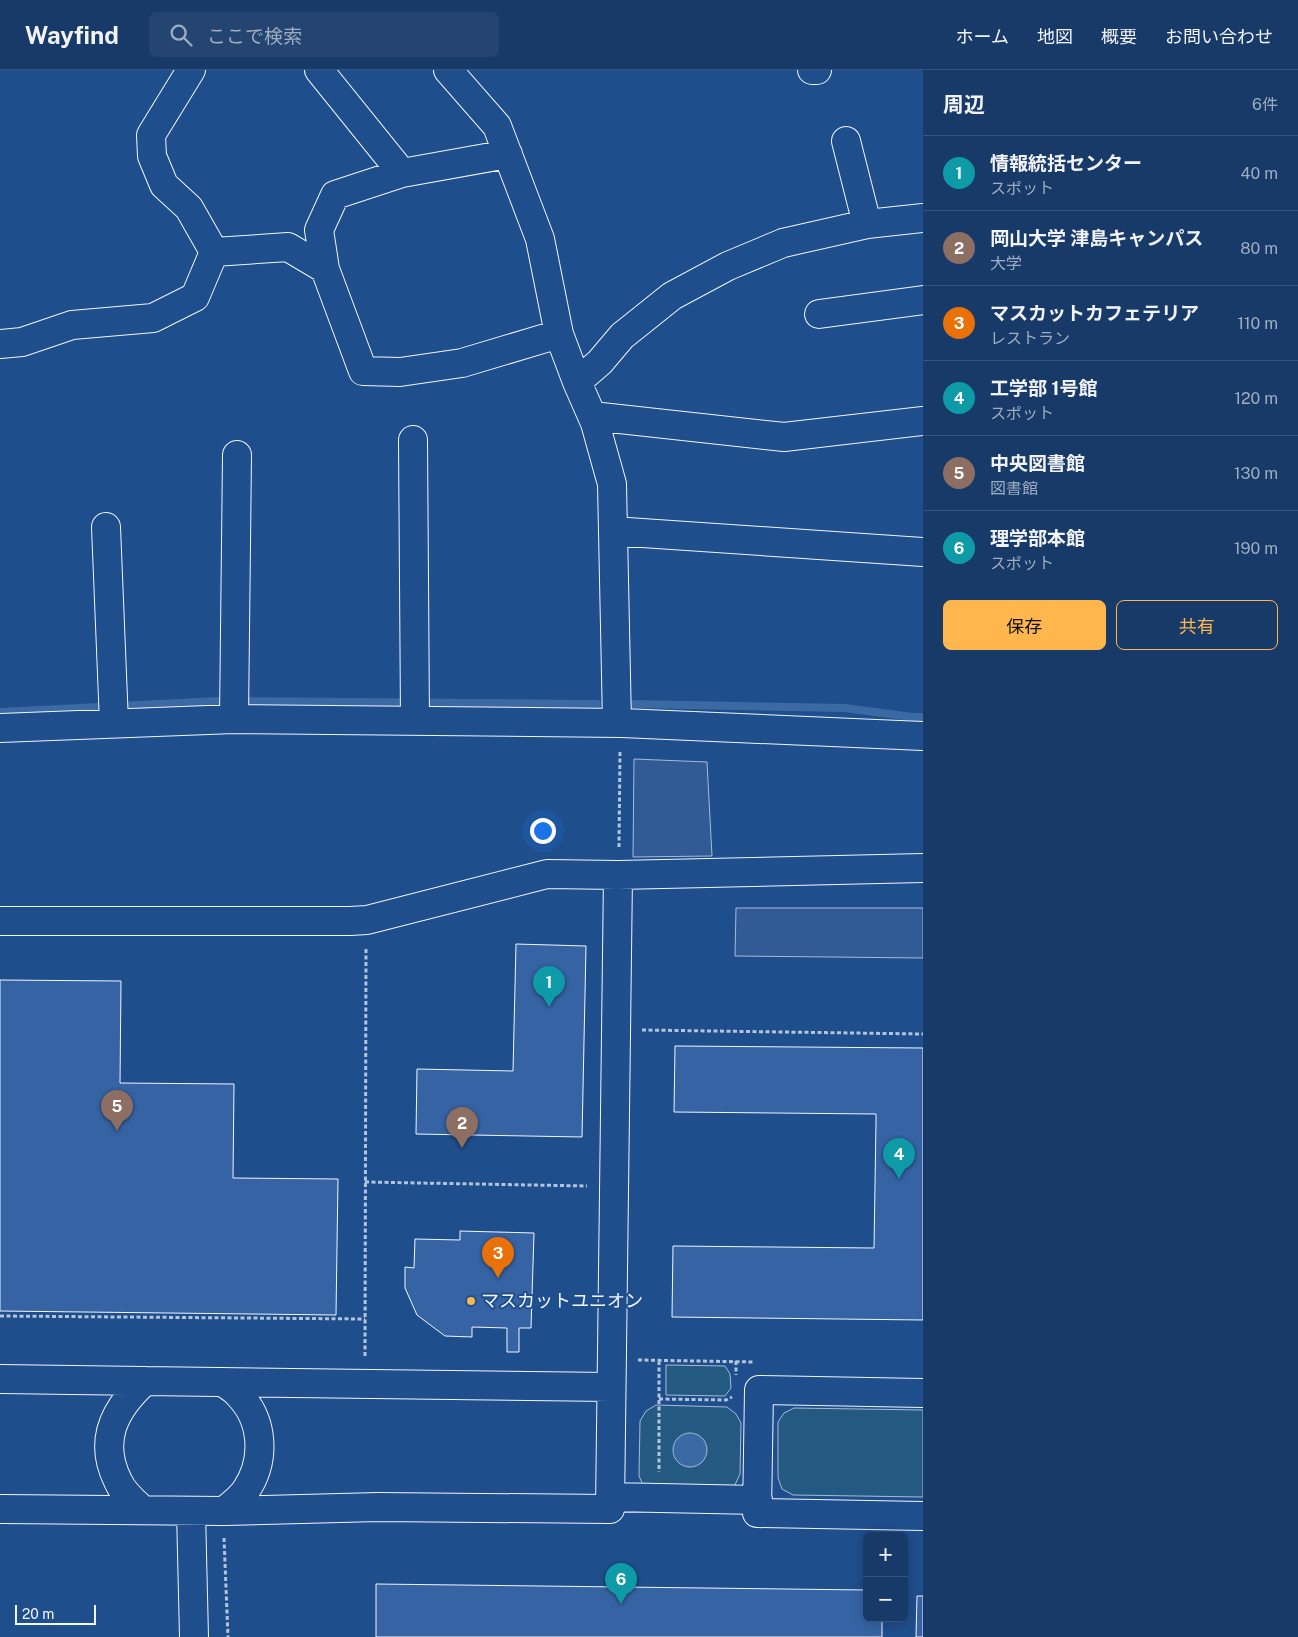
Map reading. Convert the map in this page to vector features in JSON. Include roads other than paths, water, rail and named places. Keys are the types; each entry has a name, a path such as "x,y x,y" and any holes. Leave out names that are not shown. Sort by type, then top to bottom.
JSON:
{"street":[{"path":"191,70 151,135 152,156 164,185 190,208 214,252"},
{"path":"318,70 402,173"},
{"path":"448,70 497,126 540,239 559,334 592,416 612,484 619,723"},
{"path":"812,70 817,70"},
{"path":"846,141 867,224"},
{"path":"508,154 402,173 335,195 319,230 325,269 363,371 400,372 462,363 559,334"},
{"path":"577,382 600,362 622,336 672,296 728,266 784,243 867,224 923,218"},
{"path":"214,252 288,246 325,269"},
{"path":"0,344 22,342 72,325 154,318 195,297 214,252"},
{"path":"819,314 923,300"},
{"path":"592,416 784,437 923,421"},
{"path":"413,440 415,708"},
{"path":"234,708 236,455"},
{"path":"106,527 113,712"},
{"path":"613,531 923,552"},
{"path":"0,728 113,712 234,708 415,708 619,723 923,736"},
{"path":"0,920 350,921 367,920 547,874 618,875 923,868"},
{"path":"0,1509 224,1511 378,1507 610,1510 618,875"},
{"path":"0,1379 611,1387"},
{"path":"143,1510 129,1497 118,1482 110,1458 110,1436 117,1414 129,1396 145,1381"},
{"path":"223,1382 237,1392 247,1404 257,1425 260,1448 256,1470 245,1491 224,1511"},
{"path":"923,1393 759,1390 757,1513 923,1516"},
{"path":"610,1497 758,1500"},
{"path":"191,1511 194,1637"}],"waterway":[{"path":"0,712 217,701 597,704"},
{"path":"634,704 845,708 923,717"}],"place":[{"name":"情報統括センター","path":"549,1007"},
{"name":"中央図書館","path":"117,1131"},
{"name":"岡山大学 津島キャンパス","path":"462,1148"},
{"name":"工学部 1号館","path":"899,1179"},
{"name":"マスカットカフェテリア","path":"498,1278"},
{"name":"マスカットユニオン","path":"471,1301"},
{"name":"理学部本館","path":"621,1604"}]}
